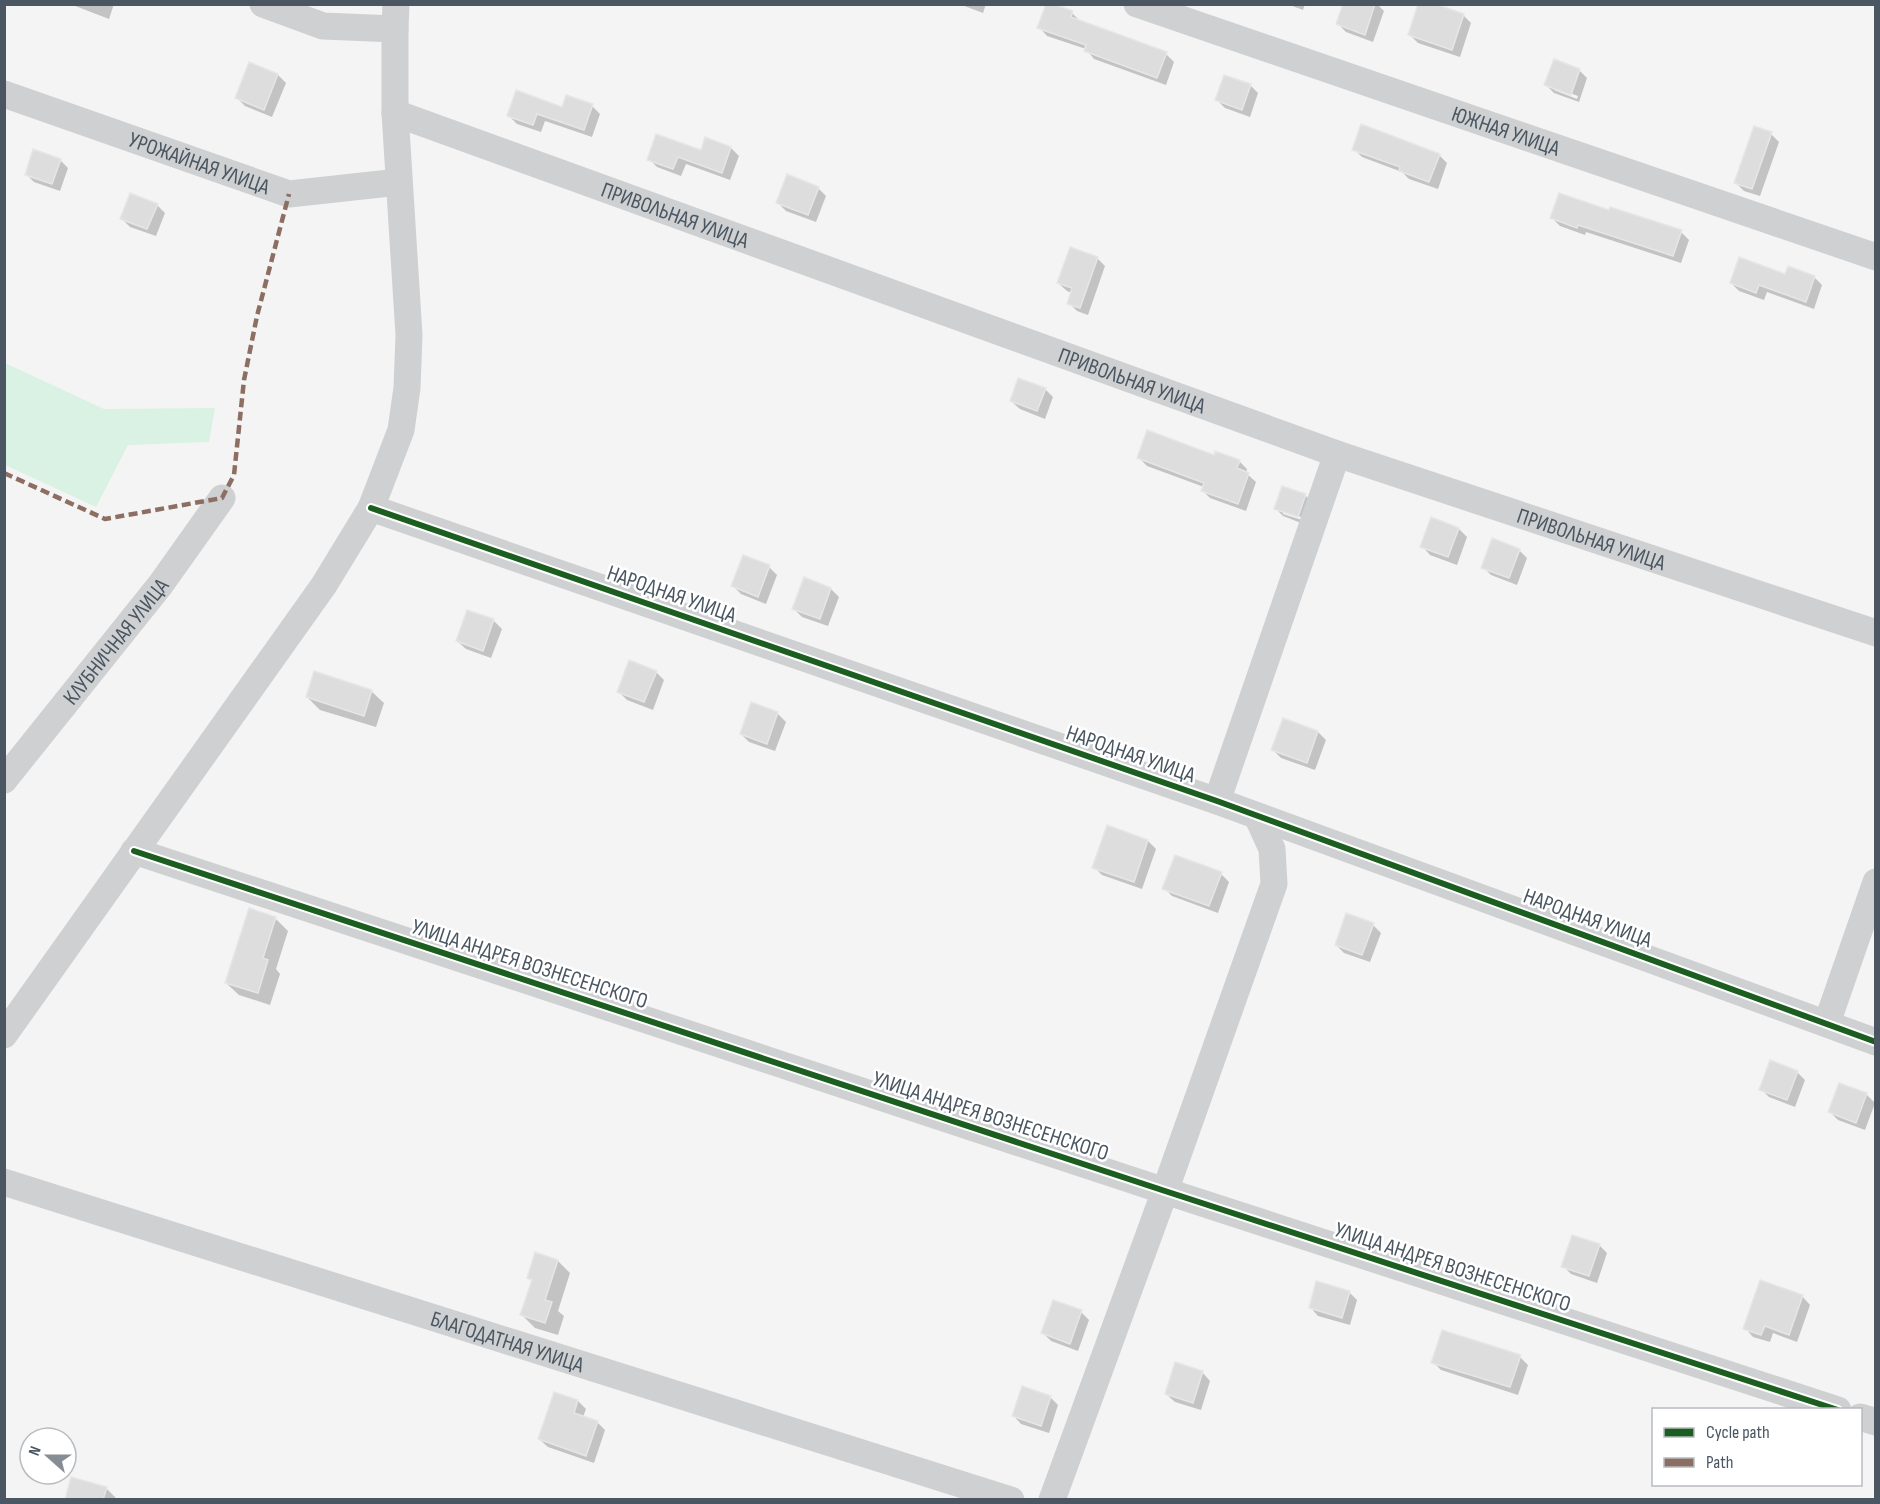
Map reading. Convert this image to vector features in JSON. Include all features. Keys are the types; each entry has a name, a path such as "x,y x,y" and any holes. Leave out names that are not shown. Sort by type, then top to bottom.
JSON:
{"street":[{"path":"4,1035 324,585 371,508 401,430 407,388 409,335 395,113 395,17 326,15 263,4"},
{"name":"ЮЖНАЯ УЛИЦА","path":"1137,4 1875,257"},
{"name":"УРОЖАЙНАЯ УЛИЦА","path":"4,94 289,194 399,182"},
{"name":"ПРИВОЛЬНАЯ УЛИЦА","path":"395,113 1336,454 1875,633"},
{"path":"1217,801 1336,454"},
{"name":"КЛУБНИЧНАЯ УЛИЦА","path":"4,780 161,584 222,498"},
{"name":"НАРОДНАЯ УЛИЦА","path":"371,508 1217,801 1875,1042"},
{"path":"1052,1500 1274,884 1272,849 1257,816"},
{"name":"УЛИЦА АНДРЕЯ ВОЗНЕСЕНСКОГО","path":"134,851 1832,1408"},
{"path":"1827,1023 1875,882"},
{"name":"БЛАГОДАТНАЯ УЛИЦА","path":"4,1182 1011,1500"}],"green space":[{"path":"5,363 104,409 215,408 209,442 128,445 96,507 5,465"}],"building":[{"path":"1046,4 1073,11 1071,17 1167,52 1157,78 1084,51 1086,45 1037,28"},
{"path":"1343,4 1375,4 1365,35 1336,24"},
{"path":"1418,4 1436,4 1464,14 1452,50 1408,35"},
{"path":"1554,59 1580,69 1571,95 1544,85"},
{"path":"249,62 278,74 264,110 235,98"},
{"path":"1224,75 1251,84 1242,110 1215,100"},
{"path":"516,90 562,107 566,95 593,104 584,130 537,114 533,125 507,116"},
{"path":"1361,124 1440,154 1429,182 1399,171 1400,167 1352,150"},
{"path":"1754,126 1772,132 1752,189 1734,183"},
{"path":"656,134 701,150 705,137 731,147 722,173 678,157 673,169 647,160"},
{"path":"33,149 61,159 52,184 25,175"},
{"path":"787,174 819,187 808,215 776,203"},
{"path":"130,193 158,204 147,229 120,219"},
{"path":"1559,193 1609,210 1610,207 1682,230 1673,256 1550,218"},
{"path":"1070,247 1098,257 1080,308 1067,304 1072,288 1057,283"},
{"path":"1739,257 1785,274 1788,266 1815,276 1806,302 1759,285 1756,293 1730,283"},
{"path":"1018,378 1046,388 1037,411 1010,401"},
{"path":"1147,430 1214,455 1215,451 1240,460 1237,468 1249,473 1238,504 1201,491 1204,483 1137,458"},
{"path":"1282,486 1306,494 1298,517 1274,509"},
{"path":"1431,517 1459,528 1448,557 1420,547"},
{"path":"1492,538 1520,549 1509,578 1481,568"},
{"path":"743,555 770,565 758,597 731,586"},
{"path":"804,577 831,588 820,619 792,609"},
{"path":"467,610 494,619 483,651 456,641"},
{"path":"629,660 657,671 644,702 617,692"},
{"path":"314,671 372,690 364,716 306,697"},
{"path":"751,702 778,712 767,744 740,734"},
{"path":"1283,718 1318,731 1307,763 1271,750"},
{"path":"1107,825 1148,840 1134,882 1092,868"},
{"path":"1175,855 1222,872 1209,906 1162,889"},
{"path":"249,908 276,917 263,958 268,960 258,993 225,983"},
{"path":"1346,913 1374,923 1362,955 1335,945"},
{"path":"1770,1060 1798,1071 1787,1100 1759,1090"},
{"path":"1839,1083 1867,1093 1856,1123 1828,1112"},
{"path":"1572,1235 1600,1244 1589,1276 1561,1267"},
{"path":"535,1252 558,1260 545,1300 552,1302 545,1323 520,1315 532,1280 527,1278"},
{"path":"1760,1280 1803,1295 1789,1335 1765,1326 1761,1335 1743,1329"},
{"path":"1316,1281 1350,1291 1342,1318 1309,1308"},
{"path":"1053,1300 1082,1310 1070,1344 1041,1333"},
{"path":"1442,1330 1521,1355 1510,1387 1431,1363"},
{"path":"1175,1362 1203,1371 1193,1403 1165,1394"},
{"path":"1022,1386 1051,1396 1041,1426 1012,1416"},
{"path":"554,1392 578,1400 574,1413 598,1421 586,1456 538,1439"},
{"path":"78,1479 107,1487 103,1500 65,1500 69,1486 78,1486"}],"marked path":[{"path":"4,473 105,519 222,498 234,475 244,380 257,316 289,194"}],"cycle path":[{"path":"371,508 1217,801 1876,1042"},
{"path":"134,851 1832,1408"}]}
